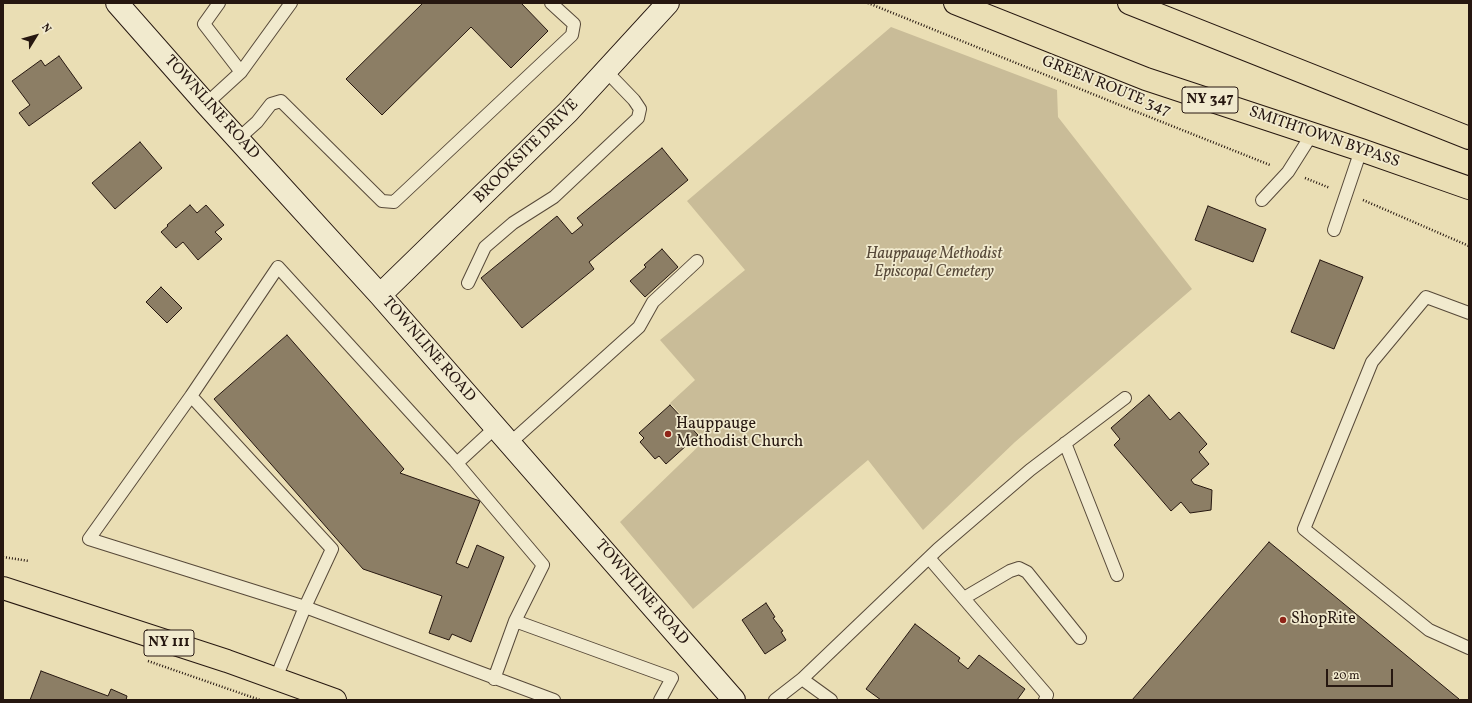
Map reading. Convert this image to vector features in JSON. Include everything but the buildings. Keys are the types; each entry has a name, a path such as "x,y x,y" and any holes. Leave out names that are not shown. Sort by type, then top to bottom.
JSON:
{"main road":[{"name":"BROOKSITE DRIVE","path":"380,295 568,112 668,3"},
{"name":"SMITHTOWN BYPASS","path":"955,3 1146,79 1361,150 1469,188"},
{"path":"1129,3 1469,138"},
{"name":"TOWNLINE ROAD","path":"121,4 206,104 380,295 734,700"},
{"name":"NY 111","path":"3,588 276,678 335,700"}],"lane":[{"path":"220,3 204,24 241,72"},
{"path":"206,104 241,72 291,3"},
{"path":"238,139 257,122 271,104 280,101 382,201 394,202 572,35 574,24 551,3"},
{"path":"468,283 485,247 513,223 554,197 638,118 640,109 634,100 606,71"},
{"path":"1262,200 1288,172 1312,134"},
{"path":"1334,230 1361,150"},
{"path":"510,443 639,327 653,302 697,261"},
{"path":"494,679 516,621 543,565 457,463 278,267 191,396 89,539 305,608 494,679 554,700"},
{"path":"1469,313 1426,296 1372,362 1304,529 1429,630 1469,648"},
{"path":"191,396 332,548 276,678"},
{"path":"775,700 802,679 929,558 1030,470 1125,398"},
{"path":"457,463 496,427"},
{"path":"1065,443 1117,575"},
{"path":"929,558 1047,695 1045,700"},
{"path":"964,598 1010,571 1019,568 1027,572 1080,638"},
{"path":"516,621 672,678 660,700"},
{"path":"802,679 831,700"}],"path":[{"name":"GREEN ROUTE 347","path":"868,3 1142,114 1368,202 1469,246"},
{"path":"3,557 29,561"}],"green space":[{"name":"Hauppauge Methodist Episcopal Cemetery","path":"891,27 1057,90 1058,117 1192,289 1015,442 923,530 868,460 693,609 620,522 705,440 670,403 695,380 660,340 745,270 687,201"}],"place":[{"name":"Hauppauge Methodist Church","path":"668,434"},
{"name":"ShopRite","path":"1283,620"}]}
